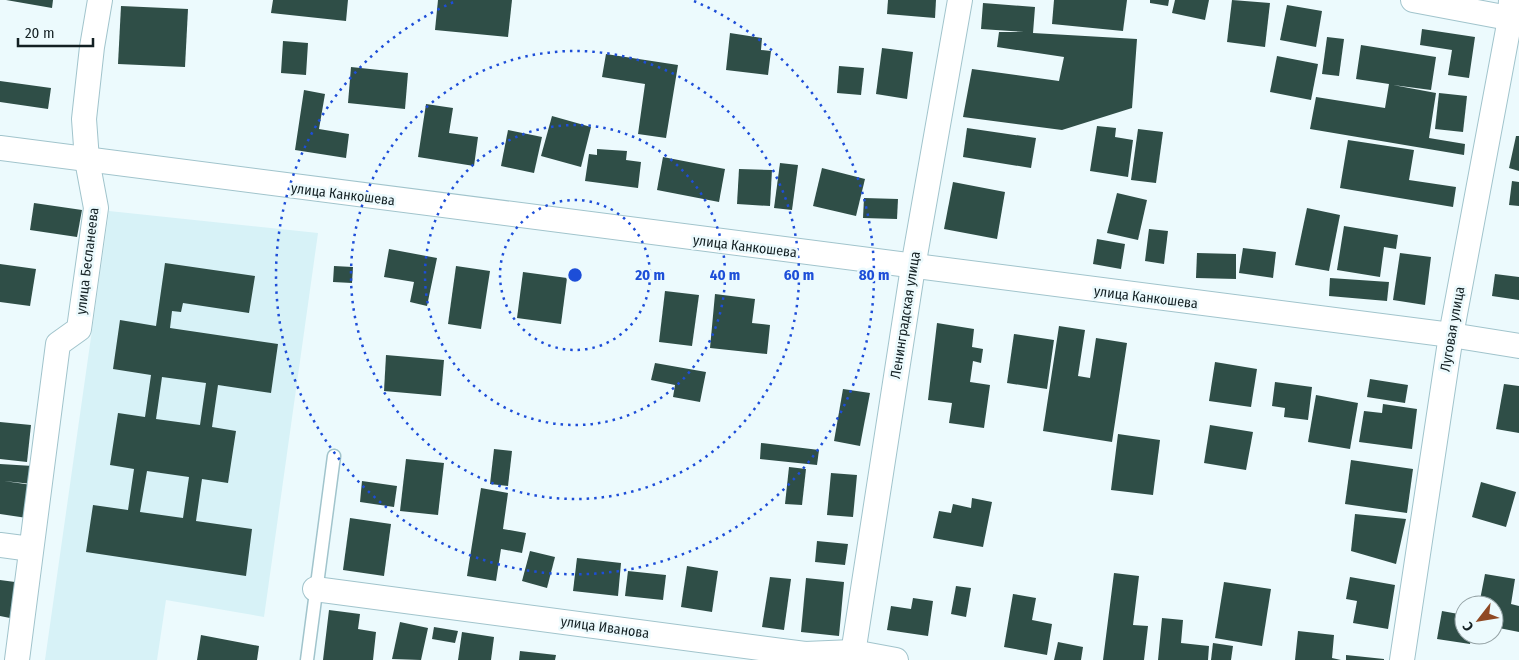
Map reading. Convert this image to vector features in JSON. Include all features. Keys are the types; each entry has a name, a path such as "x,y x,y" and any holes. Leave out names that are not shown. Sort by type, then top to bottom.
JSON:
{"street":[{"name":"улица Бесланеева","path":"17,660 58,344 79,329 96,208 87,160 84,119 92,47 100,0"},
{"name":"Ленинградская улица","path":"852,656 912,267 960,0"},
{"path":"1413,0 1513,13"},
{"name":"Луговая улица","path":"1402,660 1450,335 1513,13"},
{"name":"улица Канкошева","path":"0,148 1450,335 1519,346"},
{"path":"0,545 31,549"},
{"name":"улица Иванова","path":"315,589 806,654 896,660"}],"lane":[{"path":"307,660 334,456"}],"shaded area":[{"path":"109,211 318,233 264,617 166,600 157,660 45,660"}],"building":[{"path":"6,0 53,0 52,8"},
{"path":"273,0 348,0 346,21 271,13"},
{"path":"438,0 512,0 508,37 435,30"},
{"path":"888,0 936,0 935,18 887,14"},
{"path":"1054,0 1127,0 1123,31 1052,24"},
{"path":"1150,0 1169,0 1168,6 1150,3"},
{"path":"1175,0 1209,0 1205,20 1172,13"},
{"path":"1232,0 1270,3 1265,47 1227,42"},
{"path":"983,3 1035,7 1033,33 1137,39 1132,108 1062,130 963,117 972,69 1059,81 1064,57 997,47 999,32 1024,32 981,29"},
{"path":"1287,5 1322,11 1316,47 1280,40"},
{"path":"121,6 188,9 185,67 118,64"},
{"path":"1422,29 1475,37 1469,78 1448,75 1452,50 1420,45"},
{"path":"730,33 762,38 761,50 771,51 768,75 726,70"},
{"path":"1327,37 1344,39 1339,76 1322,74"},
{"path":"283,41 308,43 306,75 281,73"},
{"path":"1361,45 1436,57 1431,90 1393,85 1436,93 1429,138 1465,144 1464,155 1310,129 1316,97 1385,108 1389,84 1356,79"},
{"path":"882,48 913,52 907,99 876,94"},
{"path":"606,54 678,65 666,138 638,134 645,84 602,77"},
{"path":"1277,56 1318,64 1311,100 1270,92"},
{"path":"839,66 864,68 861,95 837,93"},
{"path":"351,67 408,73 405,109 348,103"},
{"path":"0,81 51,88 48,109 0,102"},
{"path":"304,90 325,94 319,129 349,134 346,158 295,150"},
{"path":"1439,93 1467,96 1463,132 1435,129"},
{"path":"426,104 453,108 449,133 478,137 474,166 418,157"},
{"path":"552,116 591,127 581,167 541,156"},
{"path":"1097,126 1116,128 1115,137 1133,140 1128,177 1090,171"},
{"path":"967,128 1036,138 1031,168 963,157"},
{"path":"1138,129 1163,132 1156,183 1131,180"},
{"path":"508,130 542,137 534,173 501,166"},
{"path":"1516,136 1519,136 1519,171 1509,168"},
{"path":"1348,140 1414,150 1409,180 1456,187 1453,207 1340,188"},
{"path":"597,149 627,151 626,160 641,162 638,188 585,181 589,154 597,155"},
{"path":"663,157 725,169 719,202 657,190"},
{"path":"780,163 798,165 792,210 774,208"},
{"path":"822,168 865,179 856,216 813,206"},
{"path":"739,169 772,170 770,206 737,204"},
{"path":"1512,181 1519,182 1519,206 1509,205"},
{"path":"953,182 1005,192 997,239 944,229"},
{"path":"1117,193 1147,200 1138,240 1107,233"},
{"path":"864,198 898,199 897,219 863,218"},
{"path":"34,203 82,210 77,237 30,230"},
{"path":"1307,208 1340,215 1329,271 1295,265"},
{"path":"1344,226 1398,235 1396,249 1384,247 1380,277 1337,270"},
{"path":"1149,229 1168,231 1164,264 1145,261"},
{"path":"1097,239 1125,244 1121,269 1093,264"},
{"path":"1243,248 1276,252 1273,278 1239,273"},
{"path":"389,249 437,258 427,306 410,302 414,282 384,277"},
{"path":"1197,253 1236,254 1236,279 1196,278"},
{"path":"1400,253 1431,257 1425,305 1393,300"},
{"path":"165,263 255,276 249,313 183,303 181,312 172,311 170,328 278,344 271,393 218,385 212,427 236,431 228,483 202,479 196,521 252,529 246,576 86,552 93,505 128,510 134,469 110,465 118,413 145,417 151,375 113,369 120,320 156,326","holes":["162,377 206,383 200,425 156,419","147,471 189,477 183,518 140,512"]},
{"path":"0,264 36,269 30,306 0,302"},
{"path":"334,266 353,267 352,283 333,282"},
{"path":"456,266 490,271 481,329 448,324"},
{"path":"523,272 567,278 561,324 517,318"},
{"path":"1495,274 1519,277 1519,300 1492,296"},
{"path":"1330,278 1389,282 1387,301 1329,296"},
{"path":"665,291 699,295 692,346 659,342"},
{"path":"715,294 755,299 752,323 770,325 767,354 710,348"},
{"path":"937,323 974,329 972,347 983,349 981,363 973,361 970,382 990,385 984,428 949,423 952,403 928,400"},
{"path":"1059,326 1085,330 1078,376 1090,378 1096,338 1127,343 1112,442 1043,431"},
{"path":"1014,334 1054,340 1047,389 1007,383"},
{"path":"386,355 444,360 441,396 384,391"},
{"path":"1215,362 1257,369 1251,407 1209,401"},
{"path":"655,363 706,372 700,402 673,397 675,385 651,380"},
{"path":"1370,379 1408,385 1405,403 1367,397"},
{"path":"1275,382 1312,387 1308,420 1284,417 1285,408 1272,406"},
{"path":"1504,384 1519,386 1519,433 1496,429"},
{"path":"843,389 870,393 860,446 834,441"},
{"path":"1316,395 1358,403 1350,449 1308,442"},
{"path":"1383,404 1417,409 1412,449 1359,442 1364,411 1382,413"},
{"path":"0,422 31,425 27,462 0,459"},
{"path":"1210,425 1253,432 1246,470 1204,463"},
{"path":"1118,434 1160,440 1153,495 1111,490"},
{"path":"761,443 819,450 817,465 760,459"},
{"path":"494,449 512,451 508,486 490,484"},
{"path":"406,459 444,463 438,515 400,511"},
{"path":"1351,460 1413,469 1407,513 1345,504"},
{"path":"0,464 33,466 32,484 4,481 32,485 27,518 0,514"},
{"path":"789,467 806,469 802,505 785,504"},
{"path":"831,473 857,475 853,517 827,515"},
{"path":"362,481 397,486 394,507 360,502"},
{"path":"1481,482 1516,492 1506,527 1472,517"},
{"path":"481,488 508,493 503,529 526,533 522,553 501,549 496,581 467,576"},
{"path":"972,498 992,502 983,547 933,538 939,511 951,513 953,504 971,508"},
{"path":"1355,514 1406,519 1396,564 1351,551"},
{"path":"350,518 391,524 384,576 343,570"},
{"path":"817,541 848,544 845,565 815,562"},
{"path":"530,551 555,557 547,588 522,581"},
{"path":"577,558 621,563 618,596 573,591"},
{"path":"687,566 718,571 712,612 681,607"},
{"path":"628,571 666,575 663,600 625,596"},
{"path":"1114,573 1139,576 1133,625 1148,626 1144,660 1103,660"},
{"path":"1485,574 1515,579 1511,604 1519,606 1519,632 1504,629 1504,595 1481,595"},
{"path":"770,577 791,579 784,630 762,627"},
{"path":"1350,577 1395,585 1388,629 1353,623 1357,601 1346,599"},
{"path":"806,578 844,582 839,636 801,632"},
{"path":"0,580 15,582 10,618 0,616"},
{"path":"1224,582 1271,589 1262,646 1215,638"},
{"path":"956,586 971,588 966,617 951,614"},
{"path":"1013,594 1036,598 1032,620 1052,624 1047,655 1004,647"},
{"path":"913,598 933,601 928,636 887,630 891,606 911,609"},
{"path":"329,610 360,614 358,629 376,632 373,660 323,660"},
{"path":"1442,611 1454,613 1454,642 1437,639"},
{"path":"1162,618 1183,620 1181,643 1209,646 1208,660 1158,660"},
{"path":"400,622 428,628 421,660 392,659"},
{"path":"434,627 458,631 455,643 432,639"},
{"path":"1298,631 1334,635 1332,658 1341,660 1295,660"},
{"path":"462,632 494,637 491,660 458,660"},
{"path":"201,635 259,646 257,660 197,660"},
{"path":"1058,642 1083,647 1081,660 1054,660"},
{"path":"1213,643 1233,646 1231,660 1211,660"},
{"path":"520,651 556,655 555,660 519,660"},
{"path":"1346,655 1384,659 1384,660 1346,660"}]}
